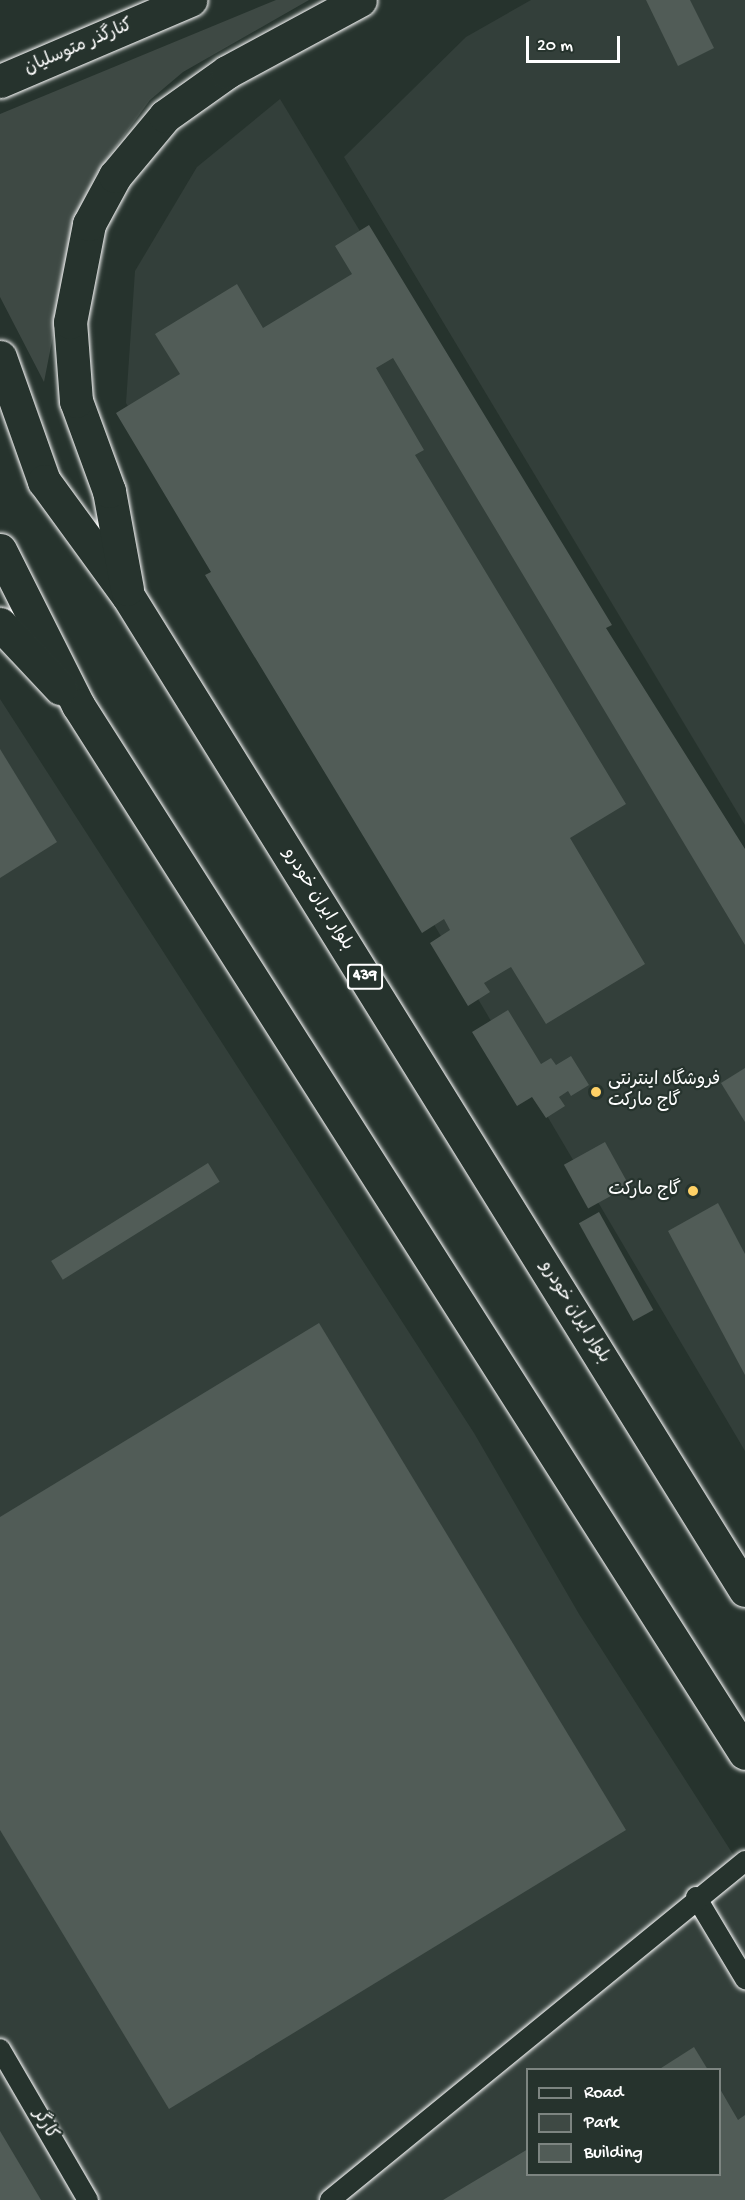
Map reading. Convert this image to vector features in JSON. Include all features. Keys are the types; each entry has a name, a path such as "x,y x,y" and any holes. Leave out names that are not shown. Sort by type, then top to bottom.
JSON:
{"main road":[{"name":"کنارگذر متوسلیان","path":"0,81 190,0"},
{"path":"128,596 109,491 76,401 70,322 89,224 115,176 165,116 227,72 360,0"},
{"name":"بلوار ایران خودرو","path":"0,357 44,481 128,596 745,1590"},
{"path":"0,550 78,705 745,1753"},
{"path":"0,624 78,705"}],"lane":[{"path":"330,2200 696,1897 745,1861"},
{"path":"696,1897 745,1979"},
{"name":"کارگر","path":"0,2049 88,2200"}],"shaded area":[{"path":"531,0 745,0 745,825 344,157 466,37"},
{"path":"280,99 745,867 745,1451 126,403 135,271 197,167"},
{"path":"0,699 474,1433 579,1614 745,1873 745,2200 0,2200"}],"green space":[{"path":"276,0 309,0 183,72 150,100 97,173 77,213 44,382 0,297 0,114"}],"building":[{"path":"646,0 690,0 714,48 678,66"},
{"path":"369,225 612,625 606,628 745,849 745,945 393,358 376,368 424,450 415,455 626,804 570,838 645,964 546,1024 511,967 484,983 490,992 468,1006 430,943 450,930 444,919 422,933 205,575 211,572 116,413 180,374 155,334 237,284 263,328 352,274 335,246"},
{"path":"0,749 57,842 0,878"},
{"path":"508,1010 541,1064 551,1058 556,1065 571,1056 589,1085 571,1096 568,1091 559,1097 565,1106 546,1118 532,1097 517,1106 472,1032"},
{"path":"745,1068 745,1122 721,1083"},
{"path":"605,1142 629,1186 588,1209 564,1165"},
{"path":"208,1163 220,1182 63,1280 51,1261"},
{"path":"718,1203 745,1254 745,1375 668,1231"},
{"path":"599,1212 653,1310 633,1321 579,1223"},
{"path":"319,1323 626,1830 169,2109 0,1830 0,1517"},
{"path":"694,2047 707,2068 661,2068"},
{"path":"721,2091 738,2120 745,2115 745,2200 443,2200 526,2150 526,2176 721,2176"},
{"path":"0,2131 41,2200 0,2200"}],"place":[{"name":"فروشگاه اینترنتی گاج مارکت","path":"596,1092"},
{"name":"گاج مارکت","path":"693,1191"}]}
